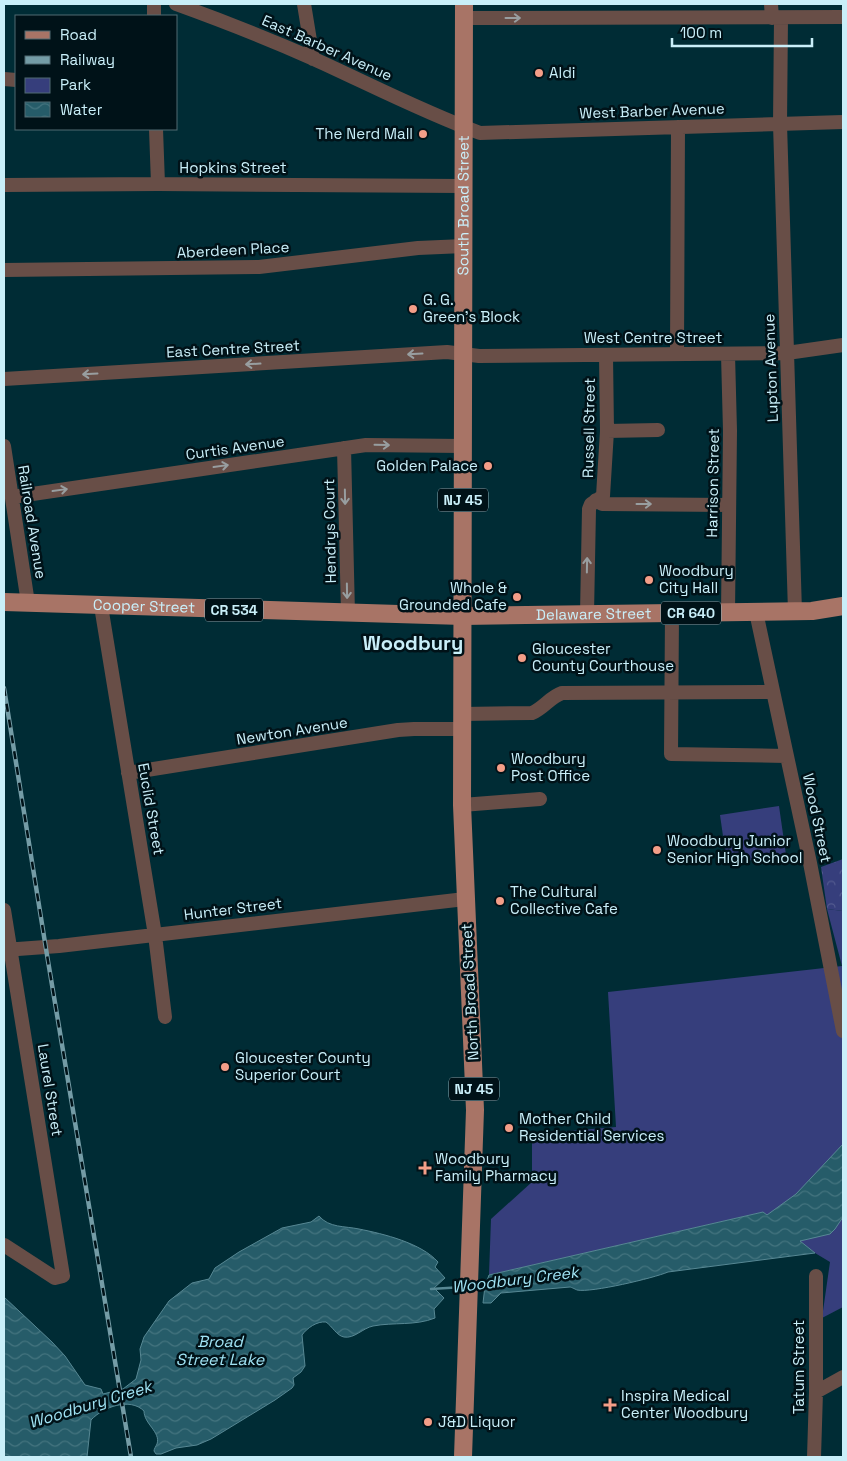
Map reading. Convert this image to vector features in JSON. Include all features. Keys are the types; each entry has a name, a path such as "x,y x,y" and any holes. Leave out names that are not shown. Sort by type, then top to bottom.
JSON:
{"main road":[{"name":"South Broad Street","path":"463,616 464,11"},
{"name":"Cooper Street","path":"4,602 463,616"},
{"name":"Delaware Street","path":"463,616 795,612 843,606"},
{"name":"North Broad Street","path":"462,1457 475,1110 462,805 463,616"}],"street":[{"name":"East Barber Avenue","path":"176,4 225,22 313,59 463,127"},
{"path":"208,4 225,22"},
{"path":"304,4 313,59"},
{"path":"464,11 775,13 843,17"},
{"name":"Lupton Avenue","path":"775,13 795,612"},
{"name":"West Barber Avenue","path":"463,127 480,133 843,122"},
{"path":"677,353 678,127"},
{"path":"156,130 158,184"},
{"name":"Hopkins Street","path":"4,185 463,186"},
{"name":"Aberdeen Place","path":"4,270 259,268 418,248 464,246"},
{"name":"West Centre Street","path":"463,354 479,356 787,353 843,345"},
{"name":"East Centre Street","path":"4,379 447,352 463,354"},
{"name":"Harrison Street","path":"728,354 730,431 728,613"},
{"name":"Russell Street","path":"586,614 589,508 596,500 604,496 607,431 606,355"},
{"path":"607,431 658,430"},
{"name":"Curtis Avenue","path":"12,497 366,445 463,446"},
{"name":"Railroad Avenue","path":"4,446 28,603"},
{"name":"Hendrys Court","path":"344,448 348,613"},
{"path":"596,500 602,504 729,504"},
{"name":"Euclid Street","path":"101,606 155,935 165,1017"},
{"name":"Wood Street","path":"756,612 810,863 843,1032"},
{"path":"672,613 671,754 786,756"},
{"name":"Newton Avenue","path":"128,773 398,730 532,713 539,710 554,696 562,693 773,692"},
{"path":"462,805 540,799"},
{"name":"Hunter Street","path":"11,949 59,946 465,899"},
{"name":"Laurel Street","path":"4,910 63,1276 55,1278 4,1245"},
{"name":"Tatum Street","path":"814,1457 816,1276"},
{"path":"816,1392 843,1377"}],"green space":[{"path":"779,806 786,855 727,864 720,815"},
{"path":"843,859 843,911 827,909 821,867"},
{"path":"827,909 843,911 843,1307 822,1318 830,1262 815,1253 763,1212 489,1275 491,1219 532,1182 532,1134 616,1127 608,992 842,966"}],"water":[{"path":"843,1144 843,1217 830,1234 800,1241 815,1253 668,1272 637,1281 595,1289 577,1290 570,1287 501,1293 491,1303 483,1303 485,1286 489,1275 763,1212 767,1215 796,1194"},
{"name":"Broad Street Lake","path":"319,1216 332,1225 369,1231 402,1240 431,1255 438,1262 435,1267 445,1278 434,1288 444,1298 434,1309 435,1318 420,1322 373,1326 348,1337 339,1335 326,1322 312,1326 302,1335 305,1366 293,1378 294,1385 292,1388 211,1439 197,1445 176,1448 156,1454 154,1451 158,1440 157,1436 144,1411 138,1407 124,1404 102,1411 91,1420 87,1457 4,1457 4,1297 65,1356 85,1385 101,1389 103,1394 123,1389 136,1379 141,1360 140,1349 144,1337 169,1301 192,1283 209,1279 215,1268 239,1252 282,1228 311,1222"}],"waterway":[{"name":"Woodbury Creek","path":"476,1286 485,1286"},
{"name":"Woodbury Creek","path":"431,1289 463,1287"}],"railway":[{"path":"4,688 131,1457"}],"place":[{"name":"Aldi","path":"539,73"},
{"name":"The Nerd Mall","path":"423,134"},
{"name":"G. G. Green's Block","path":"413,309"},
{"name":"Golden Palace","path":"488,466"},
{"name":"Woodbury City Hall","path":"649,580"},
{"name":"Whole & Grounded Cafe","path":"517,597"},
{"name":"Gloucester County Courthouse","path":"522,658"},
{"name":"Woodbury Post Office","path":"501,768"},
{"name":"Woodbury Junior Senior High School","path":"657,850"},
{"name":"The Cultural Collective Cafe","path":"500,901"},
{"name":"Gloucester County Superior Court","path":"225,1067"},
{"name":"Mother Child Residential Services","path":"509,1128"},
{"name":"Woodbury Family Pharmacy","path":"425,1168"},
{"name":"Inspira Medical Center Woodbury","path":"610,1405"},
{"name":"J&D Liquor","path":"428,1422"}],"district":[{"name":"Woodbury","path":"413,643"}]}
